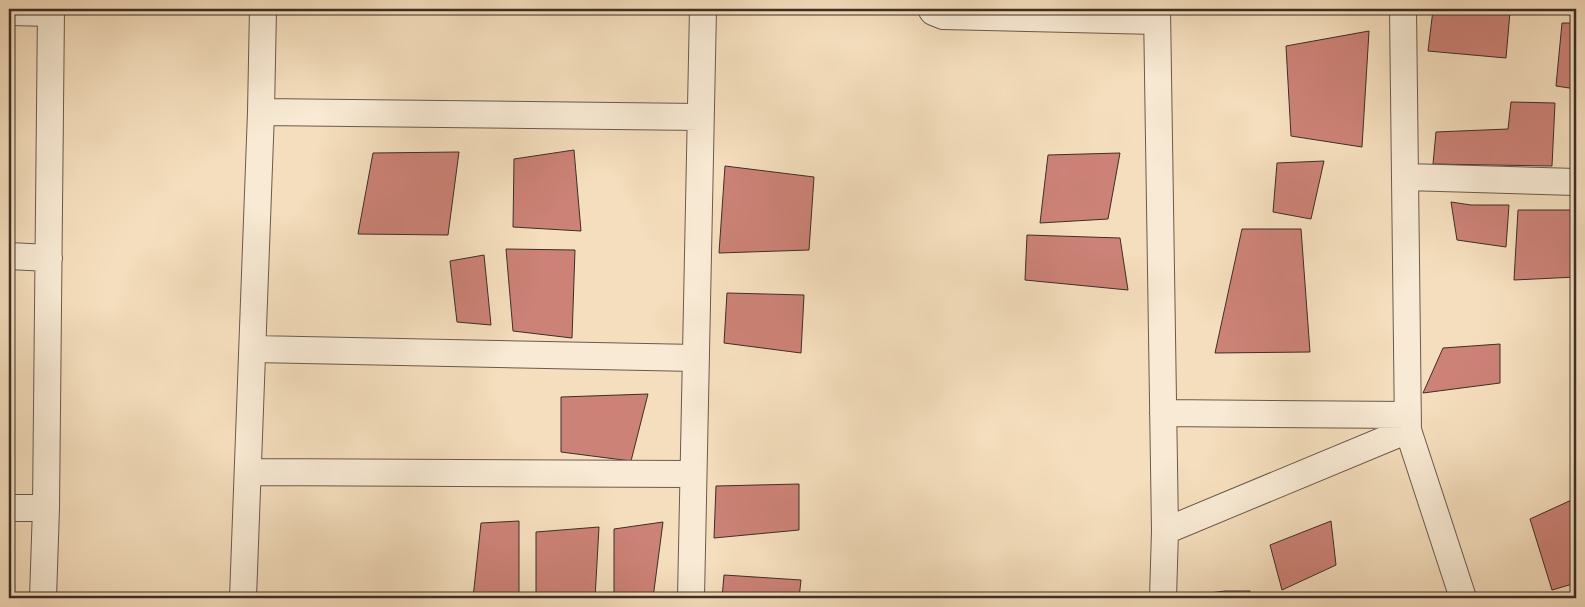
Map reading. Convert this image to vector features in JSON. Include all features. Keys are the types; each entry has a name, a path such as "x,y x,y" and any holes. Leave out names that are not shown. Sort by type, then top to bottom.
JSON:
{"street":[{"path":"243,598 253,349 263,9"},
{"path":"691,598 703,9"},
{"path":"931,9 933,12 943,16 1157,15 1165,531 1163,598"},
{"path":"1403,9 1407,423 1463,598"},
{"path":"9,12 51,11 46,508 43,598"},
{"path":"261,112 700,117"},
{"path":"1406,177 1576,182"},
{"path":"9,256 49,258"},
{"path":"253,349 696,358"},
{"path":"1163,413 1407,423"},
{"path":"1165,531 1407,423"},
{"path":"248,472 693,474"},
{"path":"9,508 46,508"}],"building":[{"path":"1433,10 1510,12 1506,58 1428,51"},
{"path":"1562,23 1576,23 1576,89 1556,86"},
{"path":"1369,31 1362,147 1291,136 1286,46"},
{"path":"1511,102 1555,103 1552,166 1433,164 1436,132 1508,129"},
{"path":"574,150 581,231 513,227 514,159"},
{"path":"459,152 448,235 358,234 373,153"},
{"path":"1120,153 1108,219 1040,223 1048,155"},
{"path":"1324,161 1311,219 1273,212 1277,163"},
{"path":"725,166 814,177 809,250 719,253"},
{"path":"1451,202 1471,205 1509,205 1506,247 1457,240"},
{"path":"1518,210 1576,210 1576,277 1514,280"},
{"path":"1242,229 1301,229 1310,352 1215,353"},
{"path":"1027,235 1120,238 1128,290 1025,280"},
{"path":"506,249 575,250 572,338 513,331"},
{"path":"484,255 491,325 457,322 450,261"},
{"path":"727,293 804,295 801,353 724,343"},
{"path":"1500,344 1500,383 1423,393 1443,348"},
{"path":"648,394 631,461 561,452 561,397"},
{"path":"799,484 799,530 714,538 716,486"},
{"path":"1576,498 1576,583 1552,590 1530,519"},
{"path":"519,521 519,598 473,598 481,523"},
{"path":"1331,521 1336,565 1282,590 1270,545"},
{"path":"663,522 653,598 614,598 614,529"},
{"path":"599,527 595,598 536,598 536,532"},
{"path":"724,575 801,580 799,598 722,598"},
{"path":"1250,591 1251,598 1210,598 1209,593"}]}
